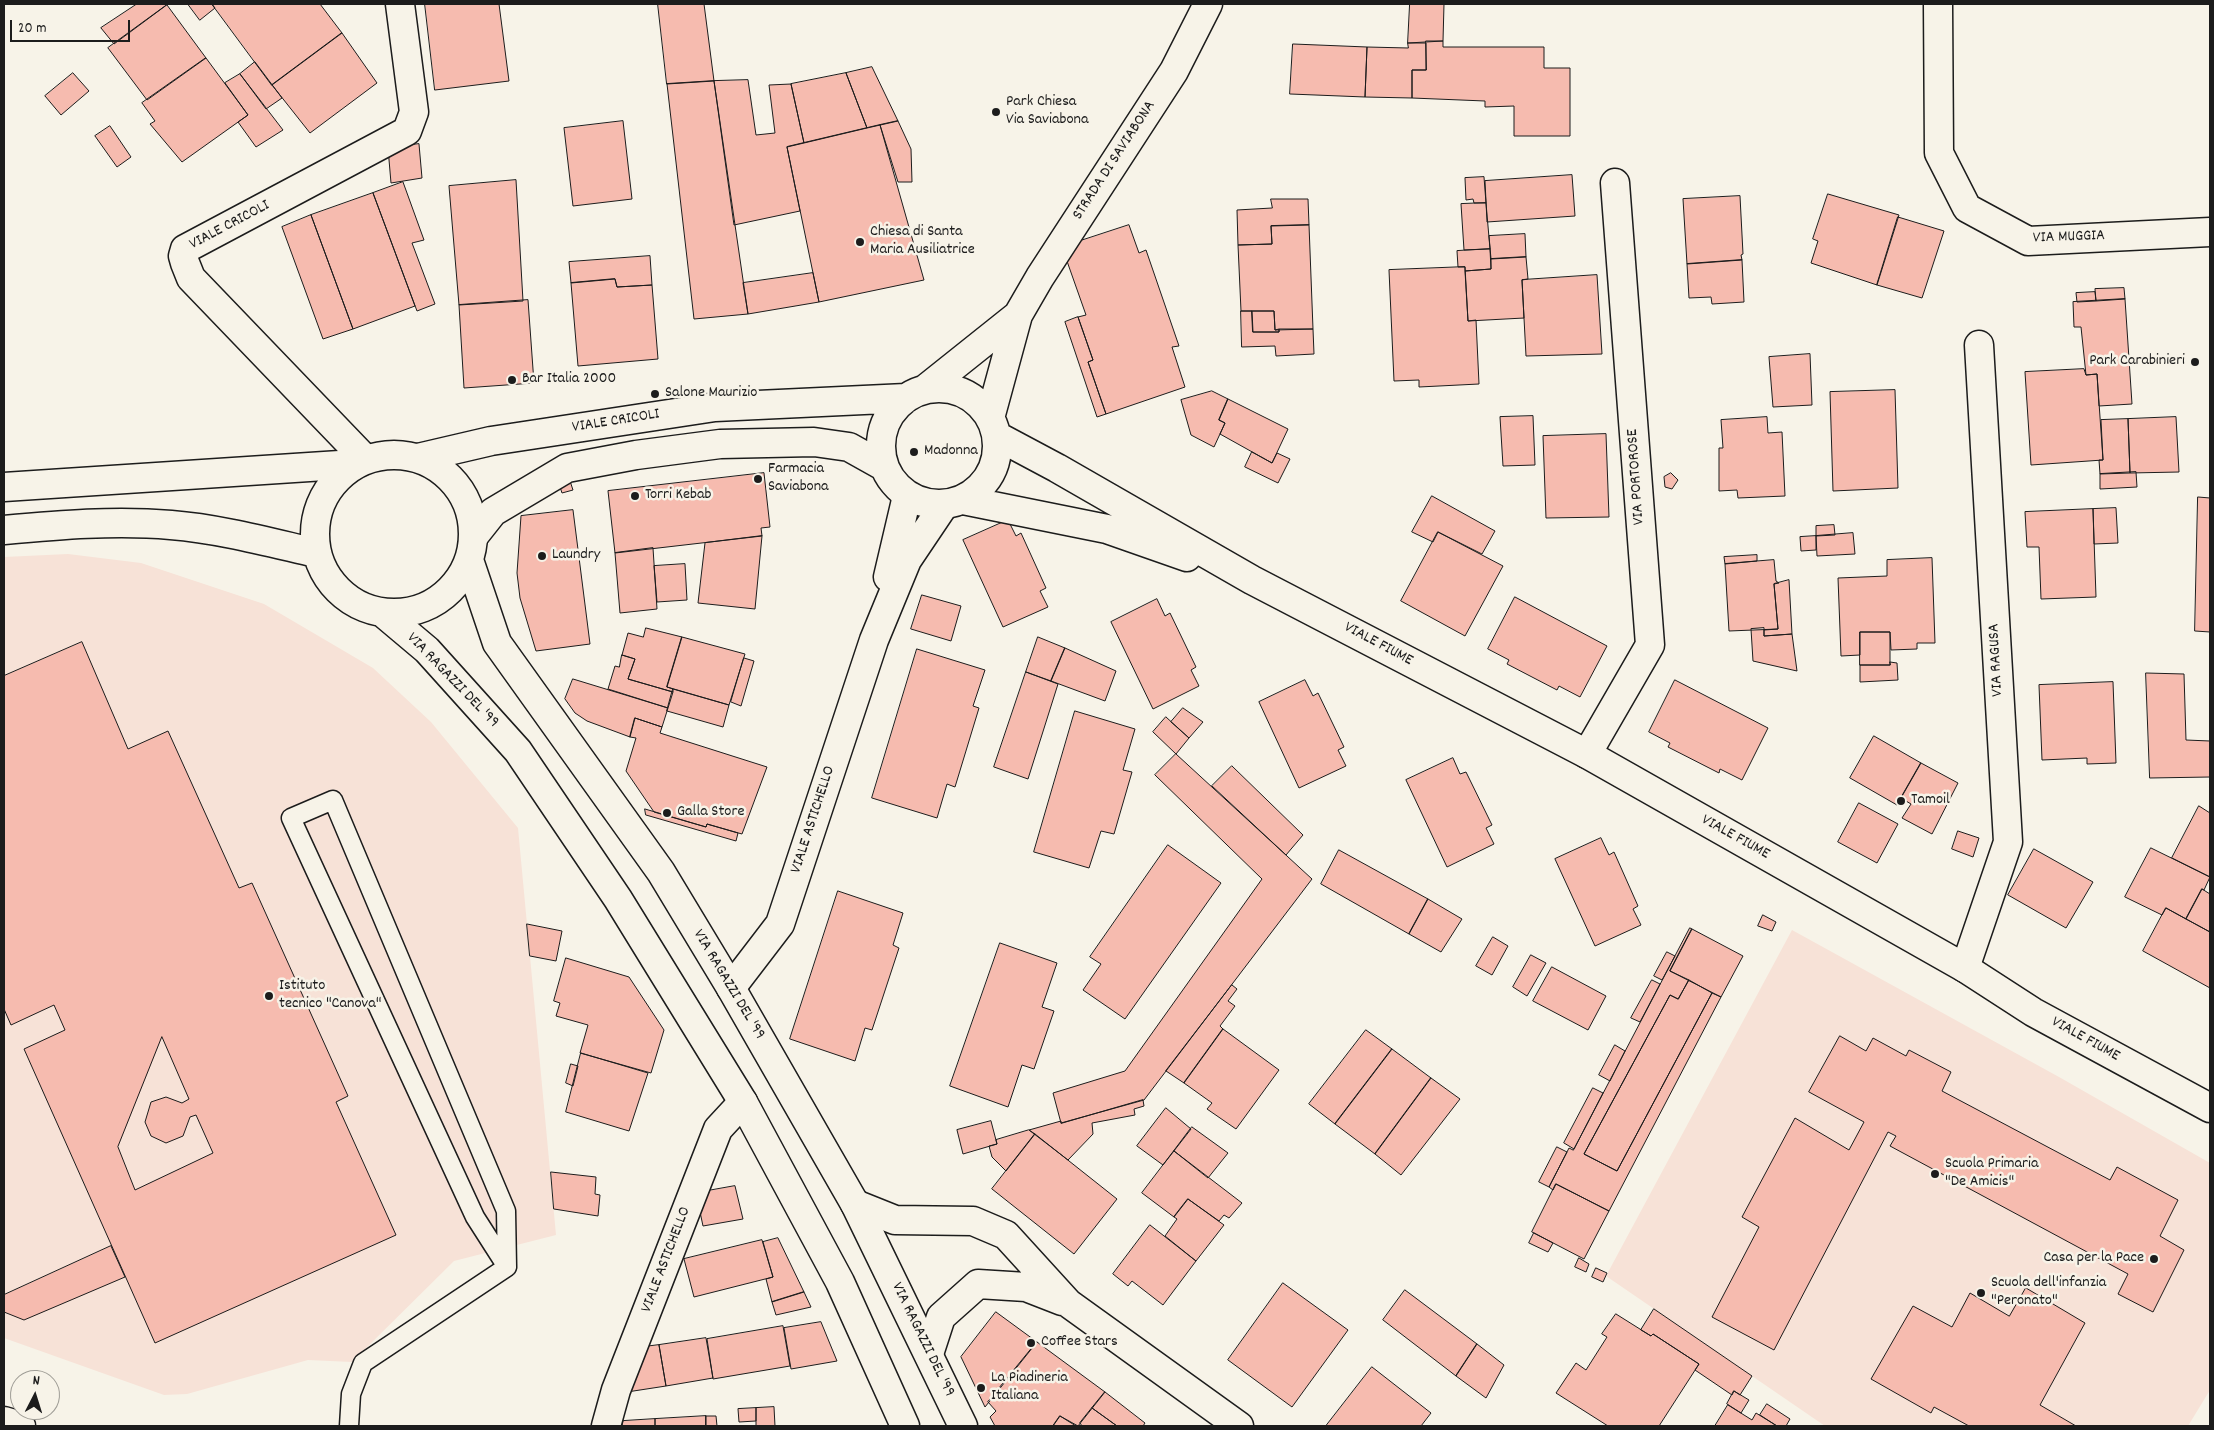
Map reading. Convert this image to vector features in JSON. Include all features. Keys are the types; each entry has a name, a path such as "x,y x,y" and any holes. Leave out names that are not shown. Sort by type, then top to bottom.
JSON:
{"street":[{"name":"VIALE CRICOLI","path":"360,462 191,278 185,263 184,252 185,249 408,131 414,112 400,4"},
{"name":"STRADA DI SAVIABONA","path":"993,427 1018,315 1045,269 1174,71 1208,4"},
{"name":"VIA MUGGIA","path":"1938,4 1939,153 1967,208 2028,241 2210,232"},
{"name":"VIA PORTOROSE","path":"1586,754 1650,645 1615,183"},
{"name":"STRADA DI SAVIABONA","path":"915,394 1018,315"},
{"name":"VIA RAGUSA","path":"1965,968 2008,842 1979,345"},
{"path":"943,388 962,392 978,403 993,427 997,455 991,474 979,489 954,502 925,504 907,496 892,483 883,466 880,447 883,428 892,410 915,394 943,388"},
{"name":"VIALE CRICOLI","path":"418,458 491,441 715,407 915,394"},
{"name":"VIALE FIUME","path":"993,427 1066,472 1252,580 1586,754 1965,968 2033,1012 2210,1108"},
{"name":"VIALE CRICOLI","path":"360,462 335,479 321,502 314,526 316,553 325,574 340,593 360,606 383,613 410,612 435,601 456,584 471,548 494,512 567,468 636,455 720,444 814,442 849,448 883,466"},
{"name":"VIALE CRICOLI","path":"4,488 360,462 382,455 401,454 418,458 441,470 459,488 470,511 471,548"},
{"name":"VIALE ASTICHELLO","path":"874,640 907,496"},
{"name":"VIALE FIUME","path":"954,502 1107,529 1252,580"},
{"name":"VIALE ASTICHELLO","path":"731,988 780,924 874,640 907,560 954,502"},
{"path":"4,530 85,522 171,525 232,534 316,553"},
{"name":"VIA RAGAZZI DEL '99","path":"471,548 497,643 661,872 731,988 855,1204 930,1354 963,1426"},
{"name":"VIA RAGAZZI DEL '99","path":"383,613 427,650 518,751 618,899 744,1102 840,1282 906,1426"},
{"name":"VIALE ASTICHELLO","path":"606,1426 616,1390 718,1129 744,1102"},
{"path":"855,1204 895,1220 973,1221 1006,1235 1068,1303 1239,1426"},
{"path":"930,1354 941,1318 978,1284 1026,1287 1068,1303"},
{"path":"4,1421 21,1426"}],"lane":[{"path":"332,800 506,1211 507,1267 476,1217 291,818 332,800"},
{"path":"349,1426 351,1394 363,1363 507,1267"}],"shaded area":[{"name":"Istituto tecnico \"Canova\"","path":"68,554 141,563 264,604 373,668 431,722 518,828 556,1235 454,1261 352,1362 308,1360 187,1394 164,1395 4,1338 4,557"},
{"name":"Scuola Primaria \"De Amicis\"","path":"1792,930 2059,1077 2210,1163 2210,1390 2188,1426 1825,1426 1606,1276"}],"building":[{"path":"137,4 168,4 114,44 101,28"},
{"path":"188,4 212,4 215,8 200,20"},
{"path":"212,4 320,4 342,33 272,85"},
{"path":"425,4 499,4 509,81 435,90"},
{"path":"658,4 704,4 714,81 667,84"},
{"path":"1410,4 1444,4 1443,41 1408,43"},
{"path":"167,5 206,58 147,100 108,48"},
{"path":"342,33 377,83 310,133 272,85"},
{"path":"1426,41 1443,41 1443,47 1544,47 1544,68 1570,68 1570,136 1514,136 1514,106 1485,107 1485,101 1412,98 1412,70 1426,70"},
{"path":"1408,43 1426,43 1426,70 1412,70 1412,98 1365,97 1367,47 1408,48"},
{"path":"1293,44 1367,47 1365,97 1290,94"},
{"path":"206,58 248,115 182,162 150,124 155,121 142,103"},
{"path":"255,62 282,98 266,109 240,74"},
{"path":"872,67 898,121 867,128 846,73"},
{"path":"73,73 89,91 61,115 45,96"},
{"path":"846,73 867,128 804,143 791,84"},
{"path":"240,74 283,130 256,147 238,122 248,115 225,83"},
{"path":"748,80 756,135 775,133 769,85 791,84 804,143 787,147 800,211 734,225 714,81"},
{"path":"714,81 748,314 694,319 667,84"},
{"path":"623,121 632,199 573,206 564,128"},
{"path":"898,121 911,149 912,182 898,182 880,125"},
{"name":"Chiesa di Santa Maria Ausiliatrice","path":"880,125 924,280 819,302 787,147"},
{"path":"110,126 131,157 117,167 95,136"},
{"path":"419,144 422,178 391,183 388,148"},
{"path":"1572,175 1575,216 1487,222 1485,181"},
{"path":"1484,177 1486,203 1474,203 1473,199 1466,200 1465,178"},
{"path":"516,180 523,301 459,305 449,186"},
{"path":"403,182 424,240 412,243 435,304 417,311 373,193"},
{"path":"373,193 415,306 353,329 311,215"},
{"path":"1828,194 1899,215 1877,285 1811,263 1818,241 1813,239"},
{"path":"1740,196 1742,260 1687,264 1683,199"},
{"path":"1271,199 1308,199 1309,225 1271,226 1272,244 1238,245 1237,210 1272,208"},
{"path":"1486,203 1490,249 1464,250 1461,204"},
{"path":"311,215 353,329 323,339 282,227"},
{"path":"1898,217 1944,231 1922,298 1877,285"},
{"path":"1129,225 1139,253 1146,250 1179,346 1172,347 1185,387 1106,414 1088,362 1093,360 1078,317 1086,315 1062,247"},
{"path":"1309,225 1313,329 1275,330 1274,311 1241,311 1238,245 1272,244 1271,226"},
{"path":"1525,234 1526,257 1491,259 1489,236"},
{"path":"1490,249 1491,269 1465,271 1465,267 1458,267 1457,251"},
{"path":"650,256 652,285 617,287 615,279 571,283 569,262"},
{"path":"1526,257 1528,279 1522,280 1524,318 1468,321 1465,271 1491,269 1491,259"},
{"path":"1742,260 1744,302 1712,304 1711,297 1689,298 1687,264"},
{"path":"1465,267 1468,321 1476,320 1479,384 1419,387 1419,380 1394,381 1389,270"},
{"path":"813,273 819,302 748,314 743,283"},
{"path":"1597,275 1602,354 1526,356 1522,280"},
{"path":"615,279 617,287 652,285 658,359 578,366 571,283"},
{"path":"2124,288 2125,299 2096,301 2095,289"},
{"path":"2095,292 2096,301 2077,302 2076,293"},
{"path":"2125,299 2132,404 2099,406 2097,374 2086,375 2081,327 2074,327 2073,302"},
{"path":"528,300 534,383 464,388 459,305"},
{"path":"1241,311 1252,311 1253,332 1279,332 1279,329 1313,329 1314,354 1276,356 1275,346 1242,347"},
{"path":"1252,311 1274,311 1275,330 1279,329 1279,332 1253,332"},
{"path":"1078,317 1093,360 1088,362 1106,414 1097,417 1065,322"},
{"path":"1810,354 1812,405 1773,407 1769,357"},
{"path":"2084,369 2086,375 2097,374 2103,460 2031,465 2025,372"},
{"path":"1895,390 1898,488 1833,491 1830,392"},
{"path":"1212,391 1228,399 1219,420 1225,423 1214,447 1191,435 1181,400"},
{"path":"1228,399 1288,429 1272,463 1220,434 1225,423 1219,420"},
{"path":"1533,416 1535,465 1503,466 1500,417"},
{"path":"1767,417 1768,433 1782,432 1785,496 1738,498 1737,490 1719,491 1719,448 1723,448 1721,420"},
{"path":"2176,417 2179,472 2130,473 2128,419"},
{"path":"2128,419 2130,473 2100,474 2099,460 2103,460 2101,420"},
{"path":"1606,434 1609,517 1546,518 1543,436"},
{"path":"1252,452 1272,463 1277,453 1290,459 1278,483 1245,467"},
{"path":"2136,472 2137,487 2100,489 2100,474"},
{"path":"764,473 770,527 761,528 762,536 615,553 608,491"},
{"path":"1671,473 1678,480 1672,489 1665,487 1664,477"},
{"path":"570,481 573,490 562,493 559,484"},
{"path":"1432,496 1495,531 1482,554 1438,532 1433,542 1412,532"},
{"path":"2198,497 2210,498 2210,632 2195,631"},
{"path":"2116,508 2118,543 2094,544 2093,509"},
{"path":"2093,509 2096,597 2041,599 2039,547 2027,547 2025,512"},
{"path":"573,510 590,644 536,651 520,598 517,573 521,516"},
{"path":"1008,520 1016,536 1021,533 1046,588 1040,591 1048,607 1003,627 963,540"},
{"path":"1834,525 1835,535 1816,536 1816,526"},
{"path":"1438,532 1503,566 1465,636 1401,601"},
{"path":"1853,533 1855,554 1817,556 1816,536"},
{"path":"762,536 755,609 698,603 705,543"},
{"path":"1816,536 1816,550 1801,551 1800,537"},
{"path":"653,548 657,609 620,613 615,553"},
{"path":"1757,555 1757,561 1725,564 1724,557"},
{"path":"1932,558 1935,643 1917,643 1917,649 1891,650 1890,632 1860,632 1860,655 1841,656 1838,578 1887,576 1887,560"},
{"path":"1774,560 1776,581 1779,583 1774,584 1778,629 1729,631 1725,564"},
{"path":"685,564 687,600 657,602 654,566"},
{"path":"1789,580 1792,634 1764,636 1764,630 1778,629 1774,584"},
{"path":"922,595 961,606 951,641 911,629"},
{"path":"1515,597 1607,646 1580,697 1559,686 1557,690 1507,664 1509,660 1488,649"},
{"path":"1157,599 1165,616 1170,613 1196,667 1191,670 1199,686 1153,709 1111,622"},
{"path":"646,628 682,637 667,687 673,689 673,692 628,679 635,659 622,655 628,633 643,637"},
{"path":"1764,628 1764,636 1792,634 1797,671 1753,661 1751,629"},
{"path":"1860,632 1890,632 1890,665 1860,665"},
{"path":"682,637 745,654 729,705 667,687"},
{"path":"1038,637 1065,648 1051,681 1026,672"},
{"path":"82,642 128,749 168,731 239,888 252,883 348,1096 336,1102 396,1235 155,1343 24,1049 65,1030 54,1005 11,1025 4,1009 4,676"},
{"path":"1065,648 1116,671 1105,701 1051,681"},
{"path":"917,649 985,670 973,706 979,708 955,787 947,784 937,818 872,798"},
{"path":"622,655 635,659 628,679 673,692 668,708 608,689 615,666 619,667"},
{"path":"744,658 754,661 741,706 731,702"},
{"path":"1890,662 1897,663 1898,680 1860,682 1860,665 1890,665"},
{"path":"1026,672 1058,684 1028,779 994,767"},
{"path":"2146,673 2184,674 2186,740 2210,741 2210,777 2150,778"},
{"path":"573,679 668,708 662,727 635,718 630,737 587,721 575,713 565,699"},
{"path":"1305,680 1313,696 1318,693 1344,747 1338,750 1346,766 1299,788 1259,702"},
{"path":"1675,680 1768,728 1742,780 1720,769 1719,773 1668,747 1670,743 1649,732"},
{"path":"2113,682 2116,763 2087,764 2087,758 2042,760 2039,685"},
{"path":"673,689 729,705 723,727 667,711"},
{"path":"1183,708 1203,722 1189,738 1171,722"},
{"path":"1075,711 1135,729 1123,770 1132,772 1114,834 1101,831 1089,868 1034,852"},
{"path":"1166,717 1189,738 1176,754 1153,732"},
{"path":"635,718 662,727 660,733 767,767 742,834 707,824 706,827 654,812 626,771 636,738 630,737"},
{"path":"1874,736 1921,763 1897,805 1850,778"},
{"path":"1176,754 1312,879 1144,1100 1061,1123 1053,1093 1125,1071 1262,879 1155,775"},
{"path":"1453,758 1460,774 1466,772 1492,825 1486,828 1494,844 1447,867 1406,780"},
{"path":"1921,763 1958,783 1932,834 1902,818 1911,804 1901,798"},
{"path":"1232,766 1303,835 1286,855 1212,786"},
{"path":"1859,803 1898,824 1877,863 1838,842"},
{"path":"2199,806 2210,813 2210,877 2172,858"},
{"path":"645,809 706,827 707,824 738,833 736,841 646,815"},
{"path":"1958,831 1979,838 1973,857 1952,849"},
{"path":"1601,838 1609,855 1614,852 1638,906 1633,909 1641,925 1595,946 1555,859"},
{"path":"1168,845 1221,883 1125,1019 1083,990 1101,964 1090,957"},
{"path":"2151,848 2210,877 2186,919 2166,908 2162,915 2125,897"},
{"path":"2034,849 2093,882 2066,928 2008,895"},
{"path":"1339,850 1428,899 1409,934 1321,884"},
{"path":"2202,889 2210,894 2210,932 2186,919"},
{"path":"838,891 903,913 893,945 899,948 872,1030 865,1028 855,1061 790,1039"},
{"path":"1428,899 1462,919 1441,952 1409,934"},
{"path":"2166,908 2210,932 2210,988 2143,951"},
{"path":"1763,915 1776,922 1772,931 1758,926"},
{"path":"527,924 562,931 556,961 530,956"},
{"path":"1690,928 1692,929 1670,971 1689,980 1678,999 1670,995 1584,1154 1617,1171 1712,993 1721,997 1609,1211 1556,1184 1553,1190 1549,1187 1569,1148 1573,1150"},
{"path":"1692,929 1743,956 1721,997 1670,971"},
{"path":"1493,937 1508,946 1492,975 1476,966"},
{"path":"1000,943 1057,963 1042,1007 1054,1011 1034,1069 1022,1065 1008,1107 950,1086"},
{"path":"1667,952 1675,956 1662,980 1654,976"},
{"path":"1531,955 1546,963 1527,996 1513,987"},
{"path":"566,958 629,977 664,1030 651,1073 580,1053 588,1025 556,1016 560,1003 554,1001"},
{"path":"1552,967 1606,996 1588,1030 1533,1001"},
{"path":"1652,980 1660,984 1640,1022 1631,1018"},
{"path":"1689,980 1712,993 1617,1171 1584,1154 1670,995 1678,999"},
{"path":"1232,985 1237,989 1228,1001 1235,1006 1220,1026 1223,1029 1184,1083 1166,1071"},
{"path":"1223,1029 1279,1070 1236,1129 1207,1109 1212,1103 1184,1083"},
{"path":"1366,1030 1392,1049 1335,1124 1309,1104"},
{"path":"1840,1036 1866,1051 1873,1038 1906,1056 1909,1050 1951,1072 1942,1091 2110,1180 2117,1167 2178,1200 2160,1236 2184,1250 2153,1312 2118,1294 2128,1274 1890,1146 1896,1136 1888,1132 1774,1350 1712,1317 1759,1227 1742,1217 1795,1118 1849,1150 1864,1122 1809,1092"},
{"path":"162,1037 189,1099 182,1103 166,1097 151,1102 145,1122 151,1136 166,1143 183,1136 190,1117 196,1115 213,1153 135,1190 118,1147"},
{"path":"1615,1045 1625,1051 1610,1081 1599,1075"},
{"path":"1392,1049 1431,1078 1375,1154 1335,1124"},
{"path":"581,1053 648,1073 629,1131 566,1112"},
{"path":"571,1064 578,1066 573,1086 566,1083"},
{"path":"1431,1078 1460,1099 1401,1175 1375,1154"},
{"path":"1593,1088 1603,1093 1574,1149 1564,1143"},
{"path":"1143,1100 1144,1106 1134,1109 1135,1115 1092,1123 1093,1134 1068,1160 1029,1130 1061,1121 1061,1123"},
{"path":"1166,1108 1191,1129 1163,1165 1137,1146"},
{"path":"991,1121 997,1144 963,1154 957,1130"},
{"path":"1192,1127 1228,1153 1208,1178 1174,1151"},
{"path":"1029,1130 1035,1134 1006,1171 992,1157 989,1146 997,1144 996,1140"},
{"path":"1035,1134 1117,1199 1074,1254 992,1189"},
{"path":"1557,1147 1567,1152 1549,1187 1539,1182"},
{"path":"1174,1151 1242,1203 1229,1218 1224,1215 1219,1221 1188,1199 1174,1217 1142,1193"},
{"path":"551,1172 596,1177 595,1194 600,1195 598,1216 554,1209"},
{"path":"1556,1184 1609,1211 1584,1259 1532,1232"},
{"path":"735,1186 743,1219 703,1226 696,1193"},
{"path":"1188,1199 1224,1225 1196,1261 1165,1236 1177,1219 1174,1217"},
{"path":"1150,1225 1196,1261 1163,1305 1132,1281 1128,1286 1113,1274"},
{"path":"1534,1233 1553,1243 1548,1252 1529,1243"},
{"path":"778,1238 804,1292 772,1302 766,1279 773,1277 763,1242"},
{"path":"762,1240 773,1277 694,1297 684,1259"},
{"path":"111,1246 125,1277 24,1320 4,1312 4,1295"},
{"path":"1579,1258 1589,1264 1586,1272 1575,1267"},
{"path":"1596,1268 1607,1273 1603,1282 1592,1277"},
{"path":"1283,1283 1348,1330 1292,1407 1228,1360"},
{"path":"2026,1288 2085,1323 2040,1405 2076,1426 1969,1426 1934,1407 1931,1413 1871,1379 1913,1306 1952,1327 1970,1293 2009,1316"},
{"path":"1405,1290 1477,1344 1456,1376 1383,1320"},
{"path":"804,1292 811,1307 776,1315 772,1302"},
{"path":"1654,1309 1752,1376 1740,1395 1734,1391 1732,1395 1695,1370 1699,1364 1653,1334 1651,1336 1641,1330"},
{"path":"996,1312 1037,1342 985,1407 961,1357"},
{"path":"1616,1314 1651,1336 1653,1334 1699,1364 1659,1426 1608,1426 1556,1393 1576,1363 1586,1370 1607,1337 1602,1334"},
{"path":"821,1322 837,1361 791,1369 784,1328"},
{"path":"783,1326 790,1366 713,1379 707,1339"},
{"path":"706,1338 713,1378 666,1386 659,1345"},
{"path":"1037,1342 1105,1392 1078,1426 1060,1416 1053,1426 995,1426 990,1417 996,1411 988,1402"},
{"path":"1477,1344 1504,1365 1486,1398 1456,1376"},
{"path":"659,1345 666,1386 627,1392 643,1347"},
{"path":"1372,1367 1431,1413 1421,1426 1326,1426"},
{"path":"1734,1391 1749,1400 1741,1413 1727,1404"},
{"path":"1105,1392 1145,1423 1143,1426 1117,1426 1092,1408"},
{"path":"1767,1404 1790,1419 1786,1426 1777,1426 1760,1415"},
{"path":"1728,1405 1752,1420 1756,1413 1777,1426 1715,1426"},
{"path":"774,1407 775,1426 756,1426 756,1408"},
{"path":"756,1408 756,1421 739,1422 738,1409"},
{"path":"1092,1408 1117,1426 1082,1426 1080,1423"},
{"path":"706,1416 706,1426 655,1426 655,1419"},
{"path":"706,1416 716,1416 717,1426 706,1426"},
{"path":"1060,1416 1076,1426 1053,1426"},
{"path":"655,1419 655,1426 622,1426 623,1421"}],"place":[{"name":"Park Chiesa Via Saviabona","path":"996,112"},
{"name":"Chiesa di Santa Maria Ausiliatrice","path":"860,242"},
{"name":"Park Carabinieri","path":"2195,362"},
{"name":"Bar Italia 2000","path":"512,380"},
{"name":"Salone Maurizio","path":"655,394"},
{"name":"Madonna","path":"914,452"},
{"name":"Farmacia Saviabona","path":"758,479"},
{"name":"Torri Kebab","path":"635,496"},
{"name":"Laundry","path":"542,556"},
{"name":"Tamoil","path":"1901,801"},
{"name":"Galla Store","path":"667,813"},
{"name":"Istituto tecnico \"Canova\"","path":"269,996"},
{"name":"Scuola Primaria \"De Amicis\"","path":"1935,1174"},
{"name":"Casa per la Pace","path":"2154,1259"},
{"name":"Scuola dell'infanzia \"Peronato\"","path":"1981,1293"},
{"name":"Coffee Stars","path":"1031,1343"},
{"name":"La Piadineria Italiana","path":"981,1388"}]}
